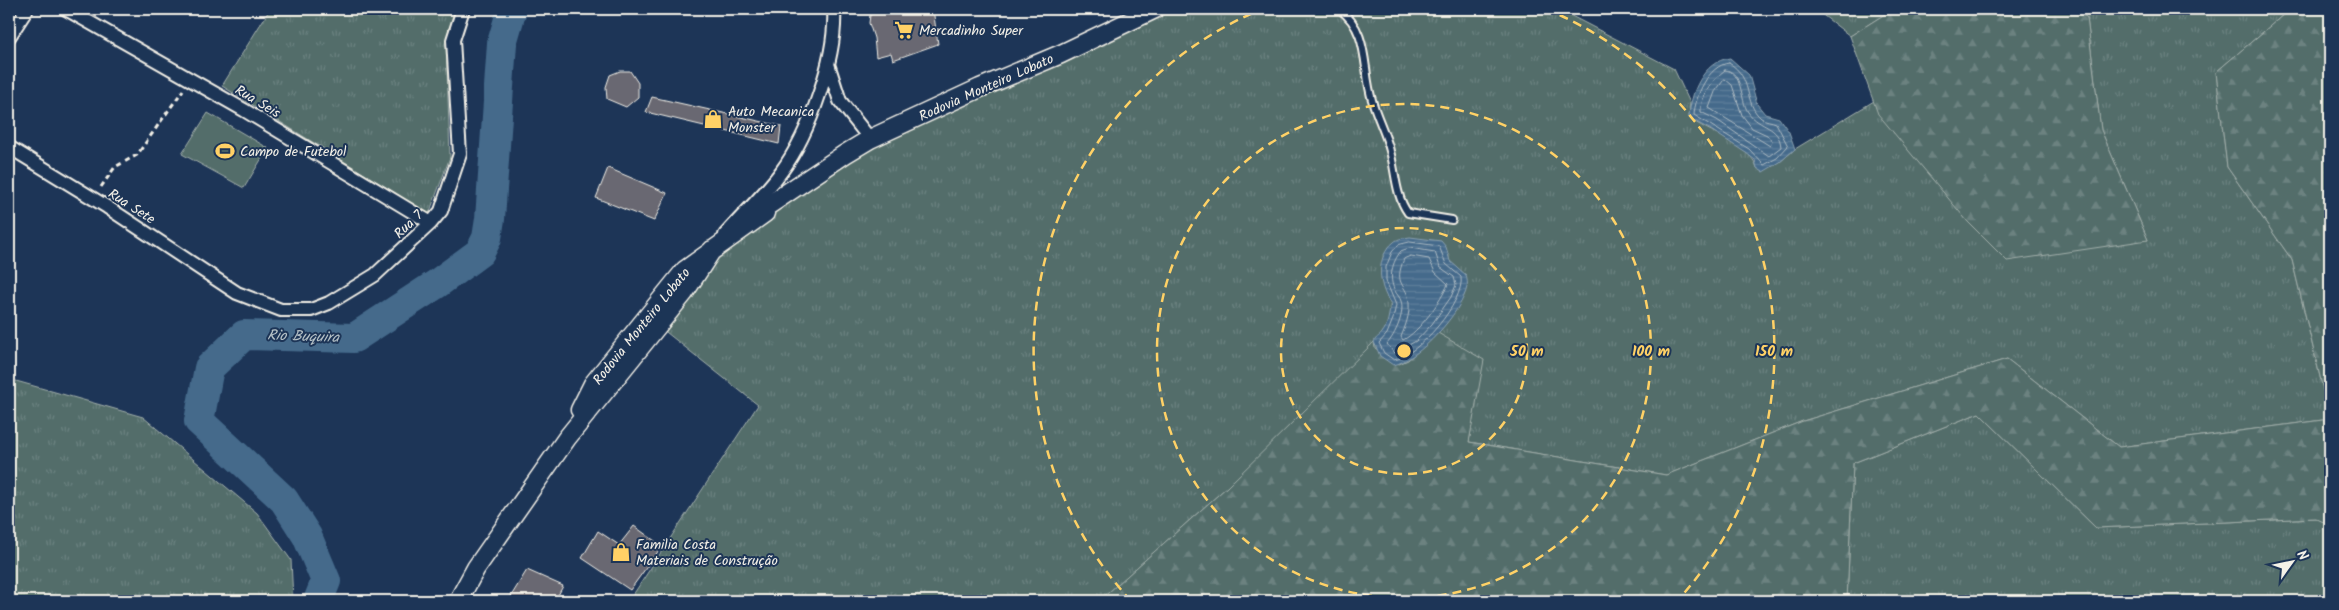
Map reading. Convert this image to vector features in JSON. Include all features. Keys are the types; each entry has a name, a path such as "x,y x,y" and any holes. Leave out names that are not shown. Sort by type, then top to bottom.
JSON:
{"main road":[{"name":"Rodovia Monteiro Lobato","path":"458,601 476,568 566,438 684,292 712,250 756,218 766,207 870,139 980,88 1061,54 1155,9"}],"street":[{"path":"9,37 28,9"},
{"name":"Rua Seis","path":"66,9 191,80 432,223"},
{"name":"Rua 7","path":"238,293 281,310 311,310 329,303 375,276 432,223 441,211 460,154 452,40 463,9"},
{"path":"712,250 781,172 801,139 828,64 835,26 834,9"},
{"path":"828,64 840,102 870,139"},
{"name":"Rua Sete","path":"9,148 92,198 238,293"}],"lane":[{"path":"1339,9 1349,16 1357,28 1364,51 1371,99 1390,150 1400,202 1408,214 1452,220"}],"path":[{"path":"92,198 115,167 136,155 191,80"}],"green space":[{"path":"270,9 456,9 446,40 450,157 429,214 222,86"},
{"path":"1155,9 1558,9 1674,69 1690,103 1689,118 1738,146 1747,153 1757,168 1780,162 1795,149 1874,101 1968,222 2148,240 2101,130 2087,18 2076,9 2290,9 2216,72 2227,167 2292,260 2330,419 2119,447 2007,359 1803,421 1666,475 1469,442 1483,360 1227,487 1099,601 629,601 758,405 657,325 712,250 821,170"},
{"path":"1815,9 1893,9 1850,36"},
{"path":"1893,9 2076,9 2087,18 2101,130 2148,240 2007,261 1968,222 1878,114 1850,36"},
{"path":"2290,9 2330,9 2330,418 2292,260 2227,167 2216,72"},
{"name":"Campo de Futebol","path":"208,113 268,148 244,188 182,154"},
{"path":"1438,333 1484,360 1469,442 1666,475 1803,421 2007,359 2119,447 2330,419 2330,525 2315,518 2096,528 1979,413 1853,463 1847,601 1099,601 1227,487 1374,342 1375,348 1399,364 1408,360"},
{"path":"9,379 143,417 257,513 291,560 293,601 9,601"},
{"path":"1979,413 2096,528 2316,518 2330,525 2330,601 1847,601 1853,463"}],"water":[{"path":"1730,58 1749,75 1757,104 1765,114 1779,118 1789,132 1795,149 1780,162 1763,172 1757,168 1755,160 1746,153 1689,118 1695,89 1705,72 1712,65"},
{"path":"1410,237 1441,241 1446,247 1450,261 1466,275 1467,286 1457,309 1438,334 1414,355 1403,362 1393,365 1380,356 1374,342 1386,327 1391,304 1383,289 1380,272 1381,263 1388,248 1394,242"}],"building":[{"name":"Mercadinho Super","path":"885,9 933,9 938,44 893,60 891,53 876,57 874,38 869,23 870,15"},
{"path":"620,71 630,71 638,83 638,97 626,107 607,99 606,87 610,75"},
{"name":"Auto Mecanica Monster","path":"652,97 781,126 779,144 646,112"},
{"path":"608,168 667,193 654,221 596,198"},
{"name":"Familia Costa Materiais de Construção","path":"634,526 662,546 630,590 582,558 598,531 619,545"},
{"path":"527,570 563,586 555,601 508,601"}],"waterway":[{"name":"Rio Buquira","path":"318,601 326,581 307,536 284,500 199,421 209,368 244,335 354,338 438,283 480,252 487,238 490,219 502,43 512,9"}],"place":[{"name":"Mercadinho Super","path":"904,30"},
{"name":"Auto Mecanica Monster","path":"713,119"},
{"name":"Campo de Futebol","path":"225,151"},
{"name":"Familia Costa Materiais de Construção","path":"621,552"}]}
